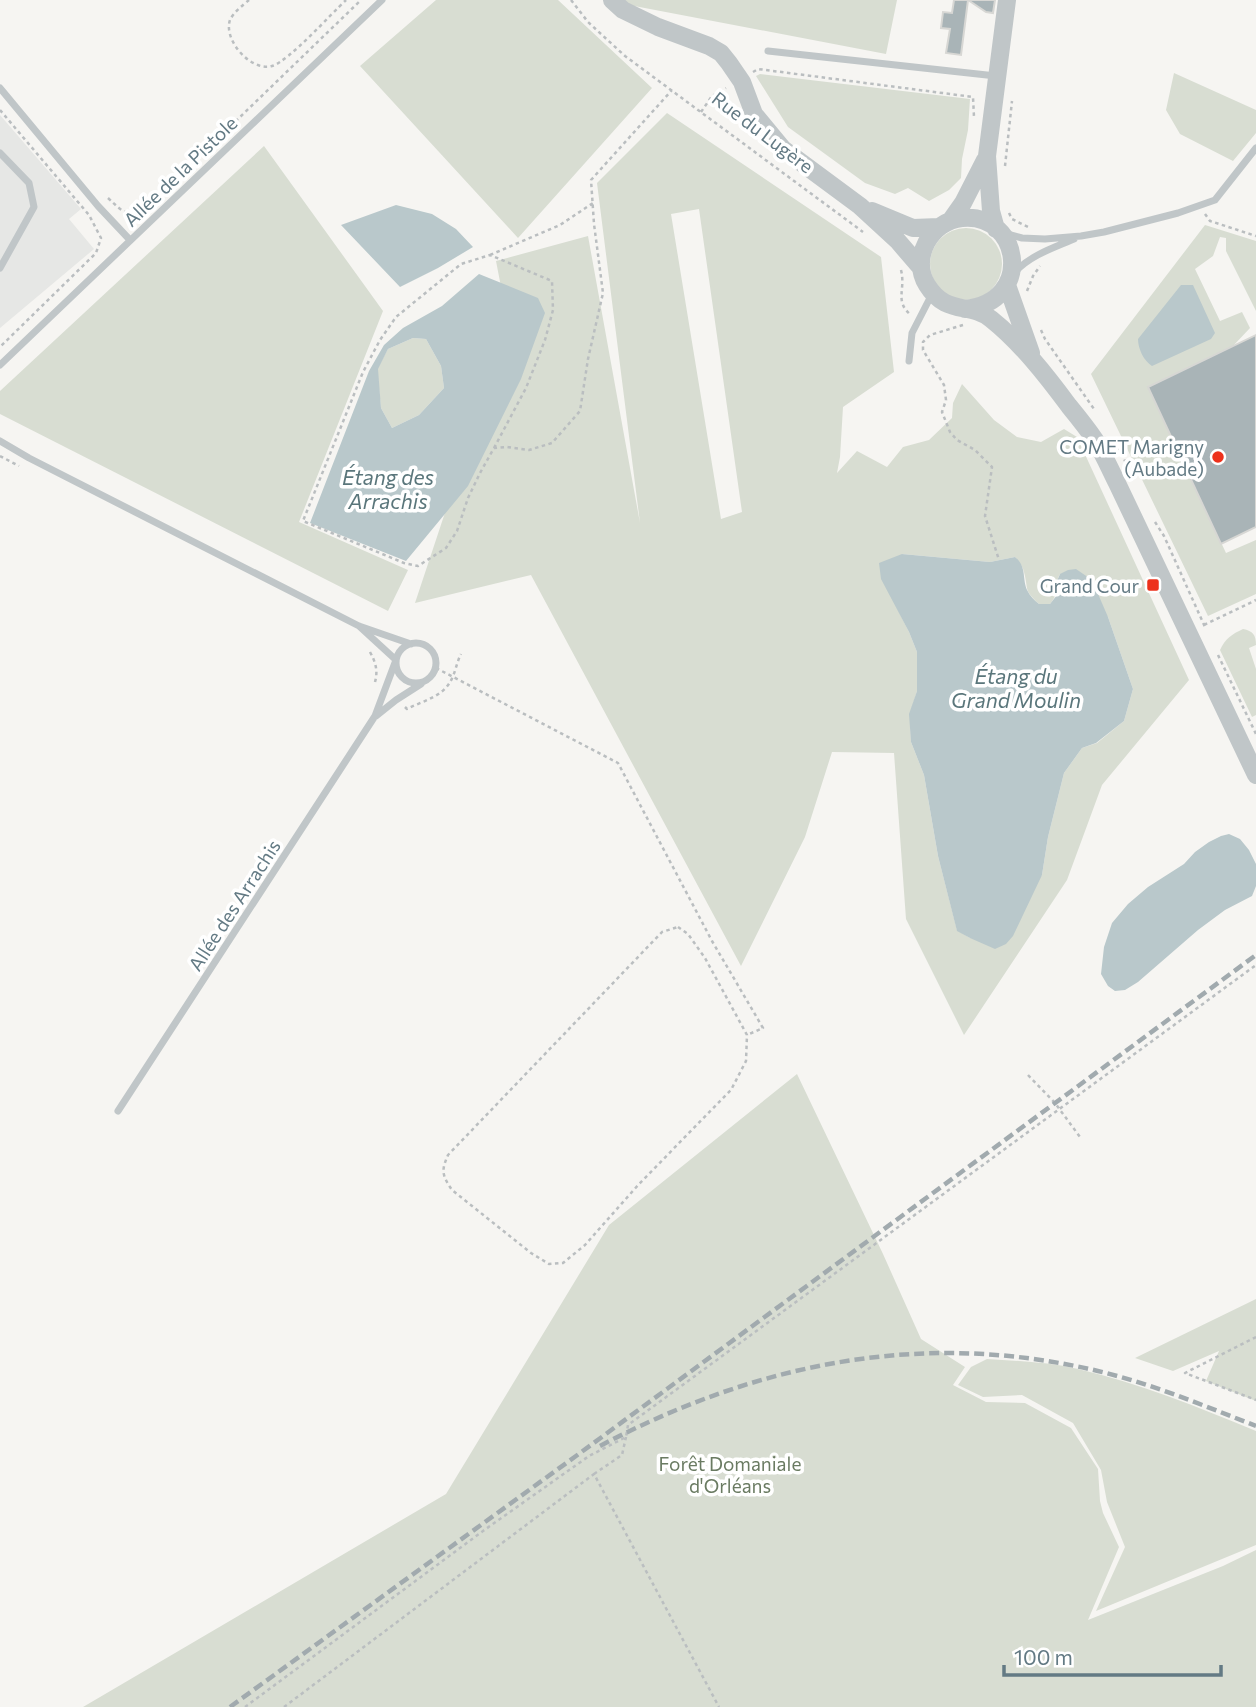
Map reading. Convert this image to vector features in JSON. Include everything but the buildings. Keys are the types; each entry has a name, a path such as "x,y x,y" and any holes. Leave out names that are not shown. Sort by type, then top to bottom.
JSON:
{"street":[{"name":"Rue du Lugère","path":"612,0 623,10 658,27 721,52 742,82 754,114 783,149 860,206 897,240 921,268"},
{"path":"998,230 990,202 987,156 1007,0"},
{"path":"987,156 963,203 928,238 922,253 921,268 925,282 932,294 942,302 988,316 1035,363 1095,440 1256,775"},
{"name":"Rue du Lugère","path":"860,206 913,228 945,223"},
{"path":"945,223 964,218 989,223 1007,242 1012,254 1008,282 999,296 977,308 965,309"},
{"path":"1008,282 1035,363"}],"lane":[{"name":"Allée de la Pistole","path":"0,365 382,0"},
{"path":"768,51 997,76"},
{"path":"0,88 130,240"},
{"path":"998,230 1021,238 1081,236 1178,213 1215,200 1256,148"},
{"path":"0,153 29,183 34,206 0,268"},
{"path":"1008,282 1021,266 1038,254 1081,236"},
{"path":"909,361 912,332 932,294"},
{"path":"0,441 359,626 411,644"},
{"path":"359,626 396,660 401,677 413,683 425,682"},
{"path":"417,643 429,648 436,658 436,668 432,676 376,716 401,650 417,643"},
{"name":"Allée des Arrachis","path":"118,1111 376,716"}],"path":[{"path":"249,0 230,18 229,29 233,41 244,56 254,64 265,67 275,65 287,57 346,0"},
{"path":"108,198 122,212 134,213 149,205 361,0"},
{"name":"Rue du Lugère","path":"571,0 588,22 625,56 868,236"},
{"path":"750,74 758,69 974,97 974,117 980,119"},
{"path":"701,112 712,96 730,85"},
{"path":"494,448 529,450 551,443 580,411 603,293 591,180 672,90"},
{"path":"1003,175 1012,101"},
{"path":"0,110 89,215 102,239 90,260 0,347"},
{"path":"490,254 552,281 553,310 545,340 526,388 480,473 457,531 446,548 418,566 404,563 303,521 363,372 396,317 461,264 559,225 593,203"},
{"path":"1198,206 1210,220 1256,236"},
{"path":"1008,211 1012,219 1034,232"},
{"path":"900,264 903,274 902,308"},
{"path":"972,327 963,325 930,335 923,342 923,350 944,385 946,400 942,412 950,432 957,440 975,450 992,467 985,516 999,560"},
{"path":"0,456 24,469"},
{"path":"1204,625 1256,600"},
{"path":"368,649 377,671 374,687 384,694"},
{"path":"396,700 407,709 428,701 445,690 461,654"},
{"path":"436,668 618,763 712,941 763,1028 747,1035"},
{"path":"678,927 688,934 705,958 747,1035 746,1061 731,1090 639,1184 585,1245 563,1263 549,1264 531,1253 452,1190 443,1177 447,1155 662,932 678,927"},
{"path":"284,1707 622,1455 628,1425 1256,964"},
{"path":"1028,1075 1080,1137"},
{"path":"1256,1337 1185,1373 1256,1400"},
{"path":"245,1707 483,1531 589,1457 626,1437"},
{"path":"594,1474 719,1707"}],"shaded area":[{"path":"0,115 81,209 69,219 94,249 0,328"}],"green space":[{"path":"436,0 558,0 652,88 518,238 360,66"},
{"path":"624,0 897,0 886,54 629,5"},
{"path":"1174,73 1256,110 1256,133 1233,161 1180,134 1166,110"},
{"path":"760,74 970,99 961,178 949,190 929,201 908,188 895,194 865,183 788,127 756,76"},
{"path":"667,113 881,257 894,372 843,407 837,473 857,451 887,467 903,447 929,440 952,418 953,403 962,384 994,420 1017,437 1041,442 1064,429 1077,437 1189,680 1102,785 1067,880 964,1035 906,919 894,753 832,752 805,837 741,966 531,575 415,603 508,323 496,261 588,236 640,523 597,183","holes":["699,209 742,512 721,519 671,214","902,554 990,562 1015,557 1021,564 1029,592 1039,604 1050,604 1053,600 1060,574 1108,617 1133,689 1124,721 1097,743 1082,748 1064,773 1048,837 1042,875 970,938 957,930 938,856 924,775 911,742 910,714 917,691 917,652 896,606"]},
{"path":"264,146 383,311 299,522 408,570 388,611 0,414 0,391"},
{"path":"1205,225 1256,241 1256,311 1226,251 1226,238 1220,237 1213,256 1195,269 1220,321 1242,312 1250,328 1233,346 1148,387 1226,553 1256,540 1256,594 1208,616 1091,374"},
{"path":"966,228 986,234 996,244 1002,264 996,284 986,294 966,300 946,294 936,284 930,264 936,244 946,234"},
{"path":"413,338 426,339 441,366 444,388 419,415 392,428 381,408 377,369 388,349"},
{"path":"1243,629 1255,636 1256,642 1256,645 1249,648 1256,669 1256,715 1252,717 1220,650 1229,637"},
{"name":"Forêt Domaniale d'Orléans","path":"797,1074 921,1339 965,1367 953,1385 986,1402 1025,1403 1071,1428 1098,1469 1103,1513 1119,1547 1088,1620 1256,1550 1256,1707 83,1707 446,1494 609,1225"},
{"path":"1256,1299 1256,1401 1206,1381 1219,1351 1173,1371 1135,1358"},
{"path":"987,1359 1055,1365 1101,1375 1168,1396 1256,1431 1256,1545 1096,1611 1125,1547 1107,1502 1101,1470 1073,1423 1022,1395 983,1397 958,1385 971,1367"}],"water":[{"path":"396,205 432,214 456,229 473,247 400,287 341,225"},
{"name":"Étang des Arrachis","path":"479,274 538,298 545,313 521,379 468,486 406,561 310,523 369,371 384,345 403,328 442,306","holes":["413,338 426,339 441,366 444,388 419,415 392,428 381,408 378,369 388,349"]},
{"path":"1181,285 1193,285 1215,333 1211,339 1152,366 1142,354 1138,339"},
{"name":"Étang du Grand Moulin","path":"902,554 990,562 1015,557 1023,569 1027,590 1039,604 1050,604 1057,595 1060,574 1076,569 1092,580 1133,689 1124,721 1096,743 1082,748 1064,773 1048,837 1042,875 1013,936 1006,944 995,949 957,931 938,856 924,775 911,742 909,714 917,691 917,652 881,579 879,563"},
{"path":"1229,834 1240,839 1256,864 1256,886 1252,896 1225,910 1198,930 1138,982 1125,990 1115,991 1108,986 1101,974 1104,947 1112,923 1128,904 1148,887 1184,864 1209,842"}],"railway":[{"path":"230,1707 1256,955"},
{"path":"600,1446 657,1418 714,1395 772,1377 831,1364 891,1356 951,1353 1013,1356 1098,1371 1167,1392 1256,1426"}],"place":[{"name":"COMET Marigny (Aubade)","path":"1218,457"},
{"name":"Grand Cour","path":"1153,585"}]}
